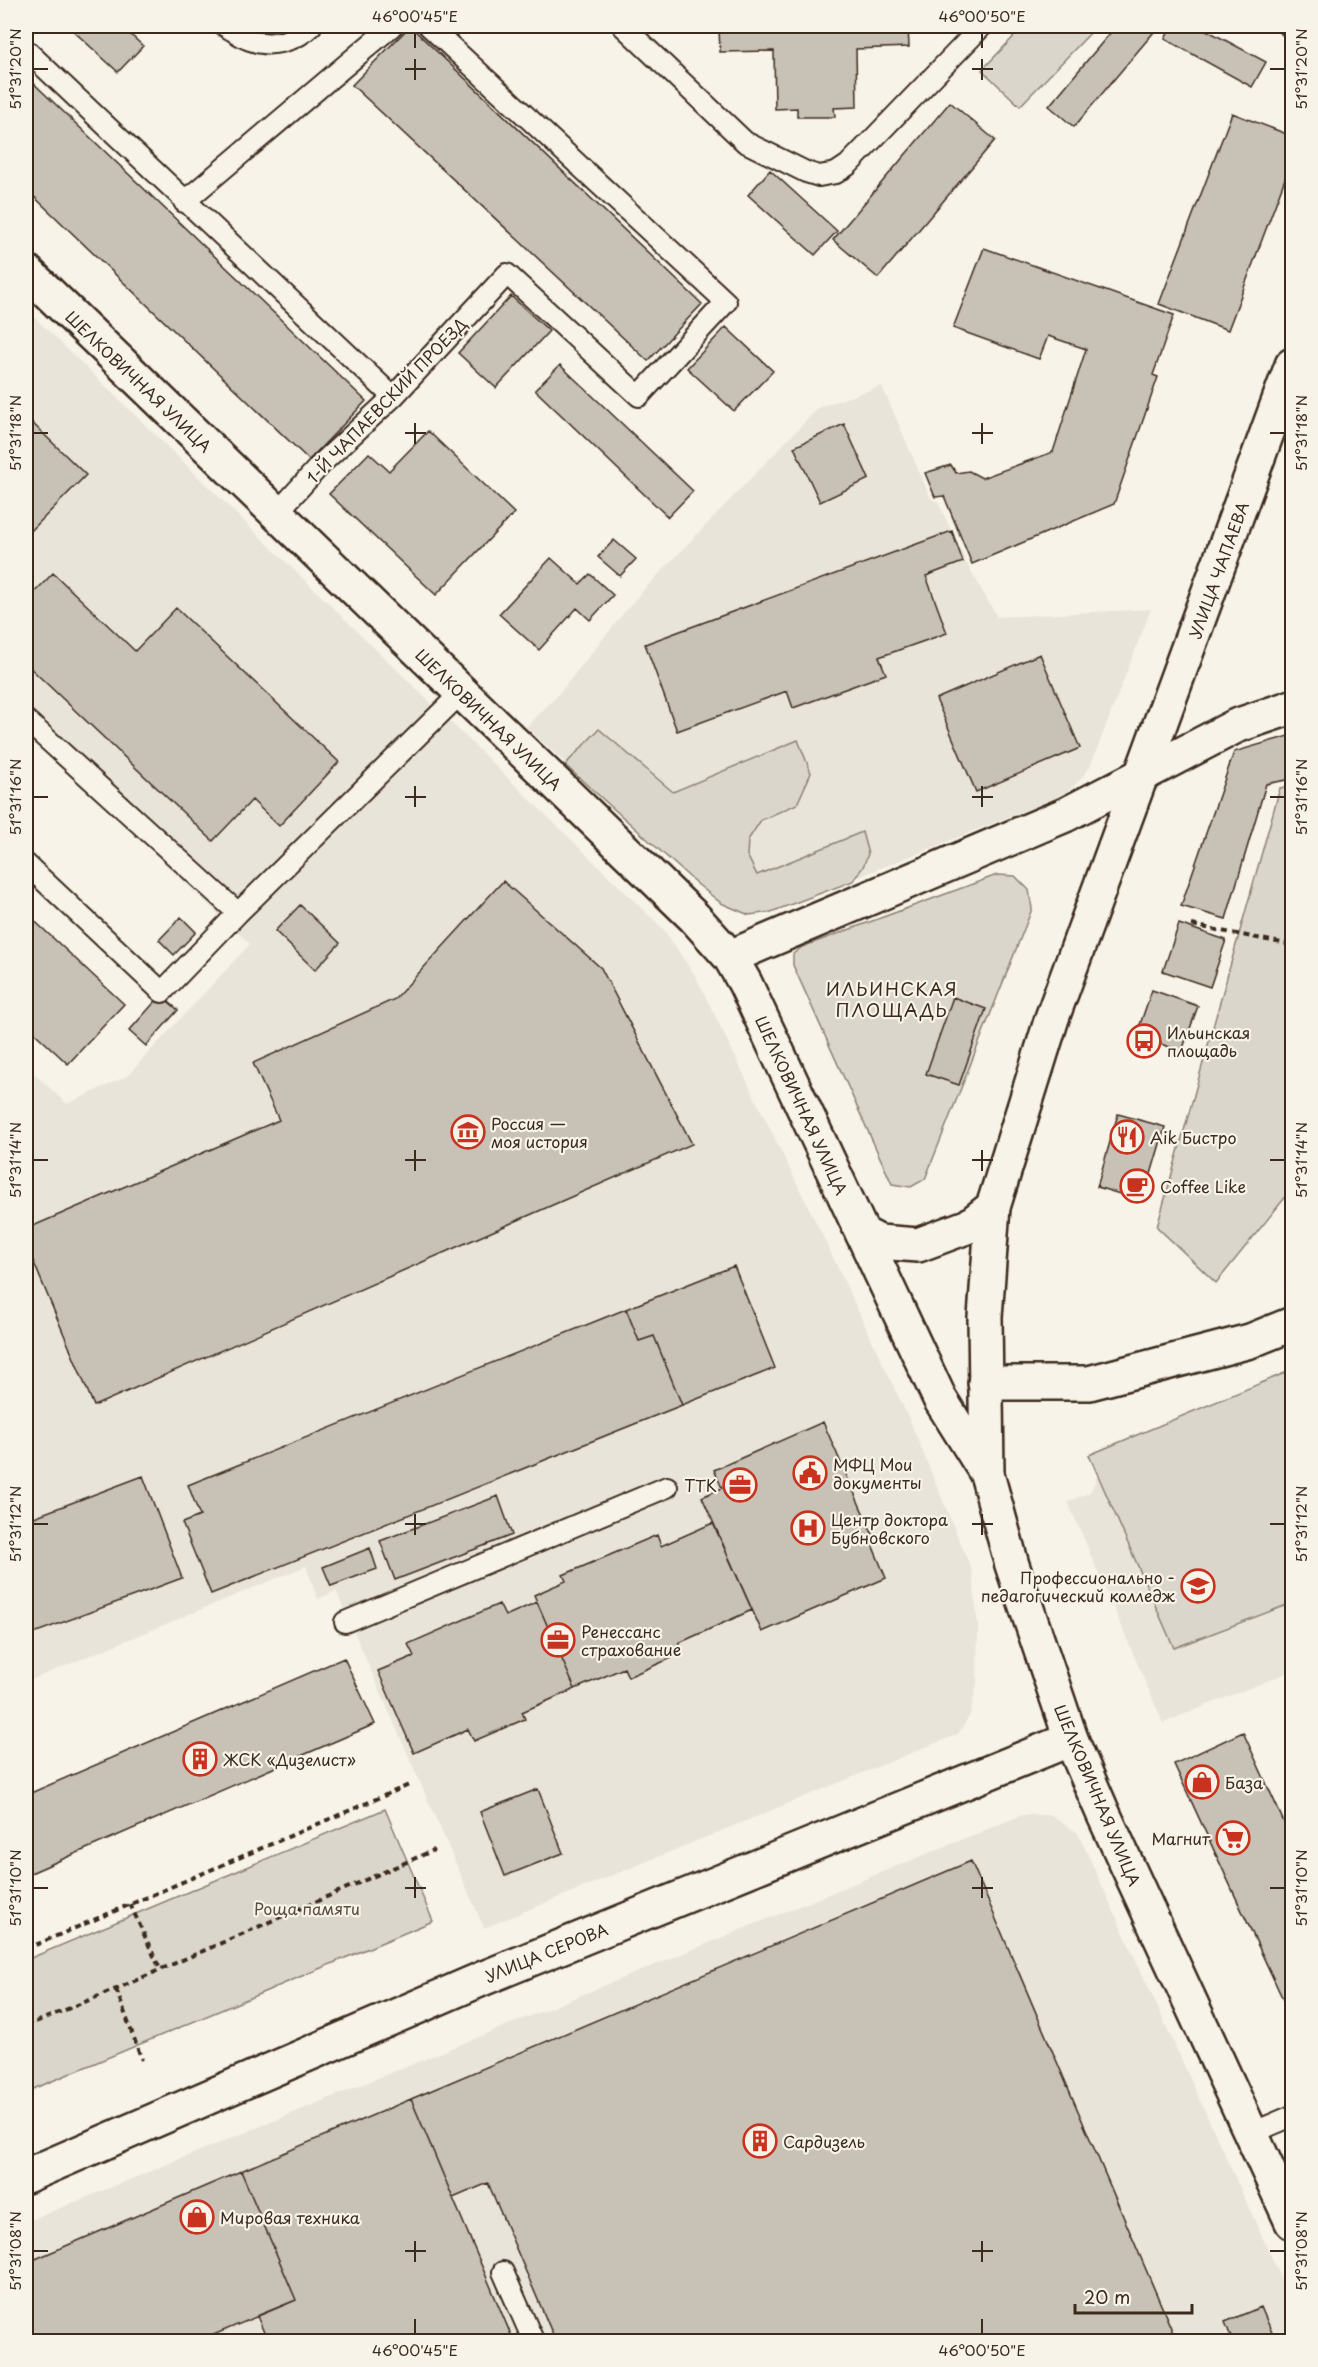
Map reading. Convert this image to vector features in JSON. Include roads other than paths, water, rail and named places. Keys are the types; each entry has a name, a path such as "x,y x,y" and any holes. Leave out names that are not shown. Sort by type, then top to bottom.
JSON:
{"street":[{"name":"ШЕЛКОВИЧНАЯ УЛИЦА","path":"26,271 694,917 730,957 745,983 940,1399 987,1474 1012,1565 1071,1739 1102,1813 1293,2222"},
{"name":"УЛИЦА ЧАПАЕВА","path":"1143,775 1293,365"},
{"path":"730,957 1065,815 1236,726 1293,707"},
{"path":"987,1474 984,1317 993,1207 1052,1018 1143,775"},
{"path":"862,1233 879,1242 918,1245 969,1226 993,1207"},
{"path":"985,1383 1089,1383 1250,1341 1293,1324"},
{"name":"УЛИЦА СЕРОВА","path":"26,2176 484,1978 1071,1739"}],"lane":[{"path":"225,26 250,40 267,44 293,39 311,26"},
{"path":"184,202 392,26"},
{"name":"1-Й ЧАПАЕВСКИЙ ПРОЕЗД","path":"276,514 323,462 393,397 507,274 639,396 726,302 429,26"},
{"path":"623,26 745,142 819,176 836,173 848,165 982,26"},
{"path":"26,50 184,202 393,397"},
{"path":"26,864 162,992 238,913 461,693"},
{"path":"26,720 238,913"},
{"path":"345,1622 667,1487"},
{"path":"1252,2133 1293,2116"},
{"path":"503,2272 534,2342"}],"place":[{"name":"Ильинская площадь","path":"1144,1041"},
{"name":"Россия — моя история","path":"468,1132"},
{"name":"Aik Бистро","path":"1127,1137"},
{"name":"Coffee Like","path":"1137,1186"},
{"name":"МФЦ Мои документы","path":"810,1473"},
{"name":"ТТК","path":"740,1485"},
{"name":"Центр доктора Бубновского","path":"808,1528"},
{"name":"Профессионально - педагогический колледж","path":"1198,1586"},
{"name":"Ренессанс страхование","path":"558,1640"},
{"name":"ЖСК «Дизелист»","path":"200,1759"},
{"name":"База","path":"1202,1782"},
{"name":"Магнит","path":"1233,1838"},
{"name":"Сардизель","path":"760,2141"},
{"name":"Мировая техника","path":"197,2217"}],"district":[{"name":"ИЛЬИНСКАЯ ПЛОЩАДЬ","path":"892,998"}],"park label":[{"name":"Роща памяти","path":"307,1908"}]}
